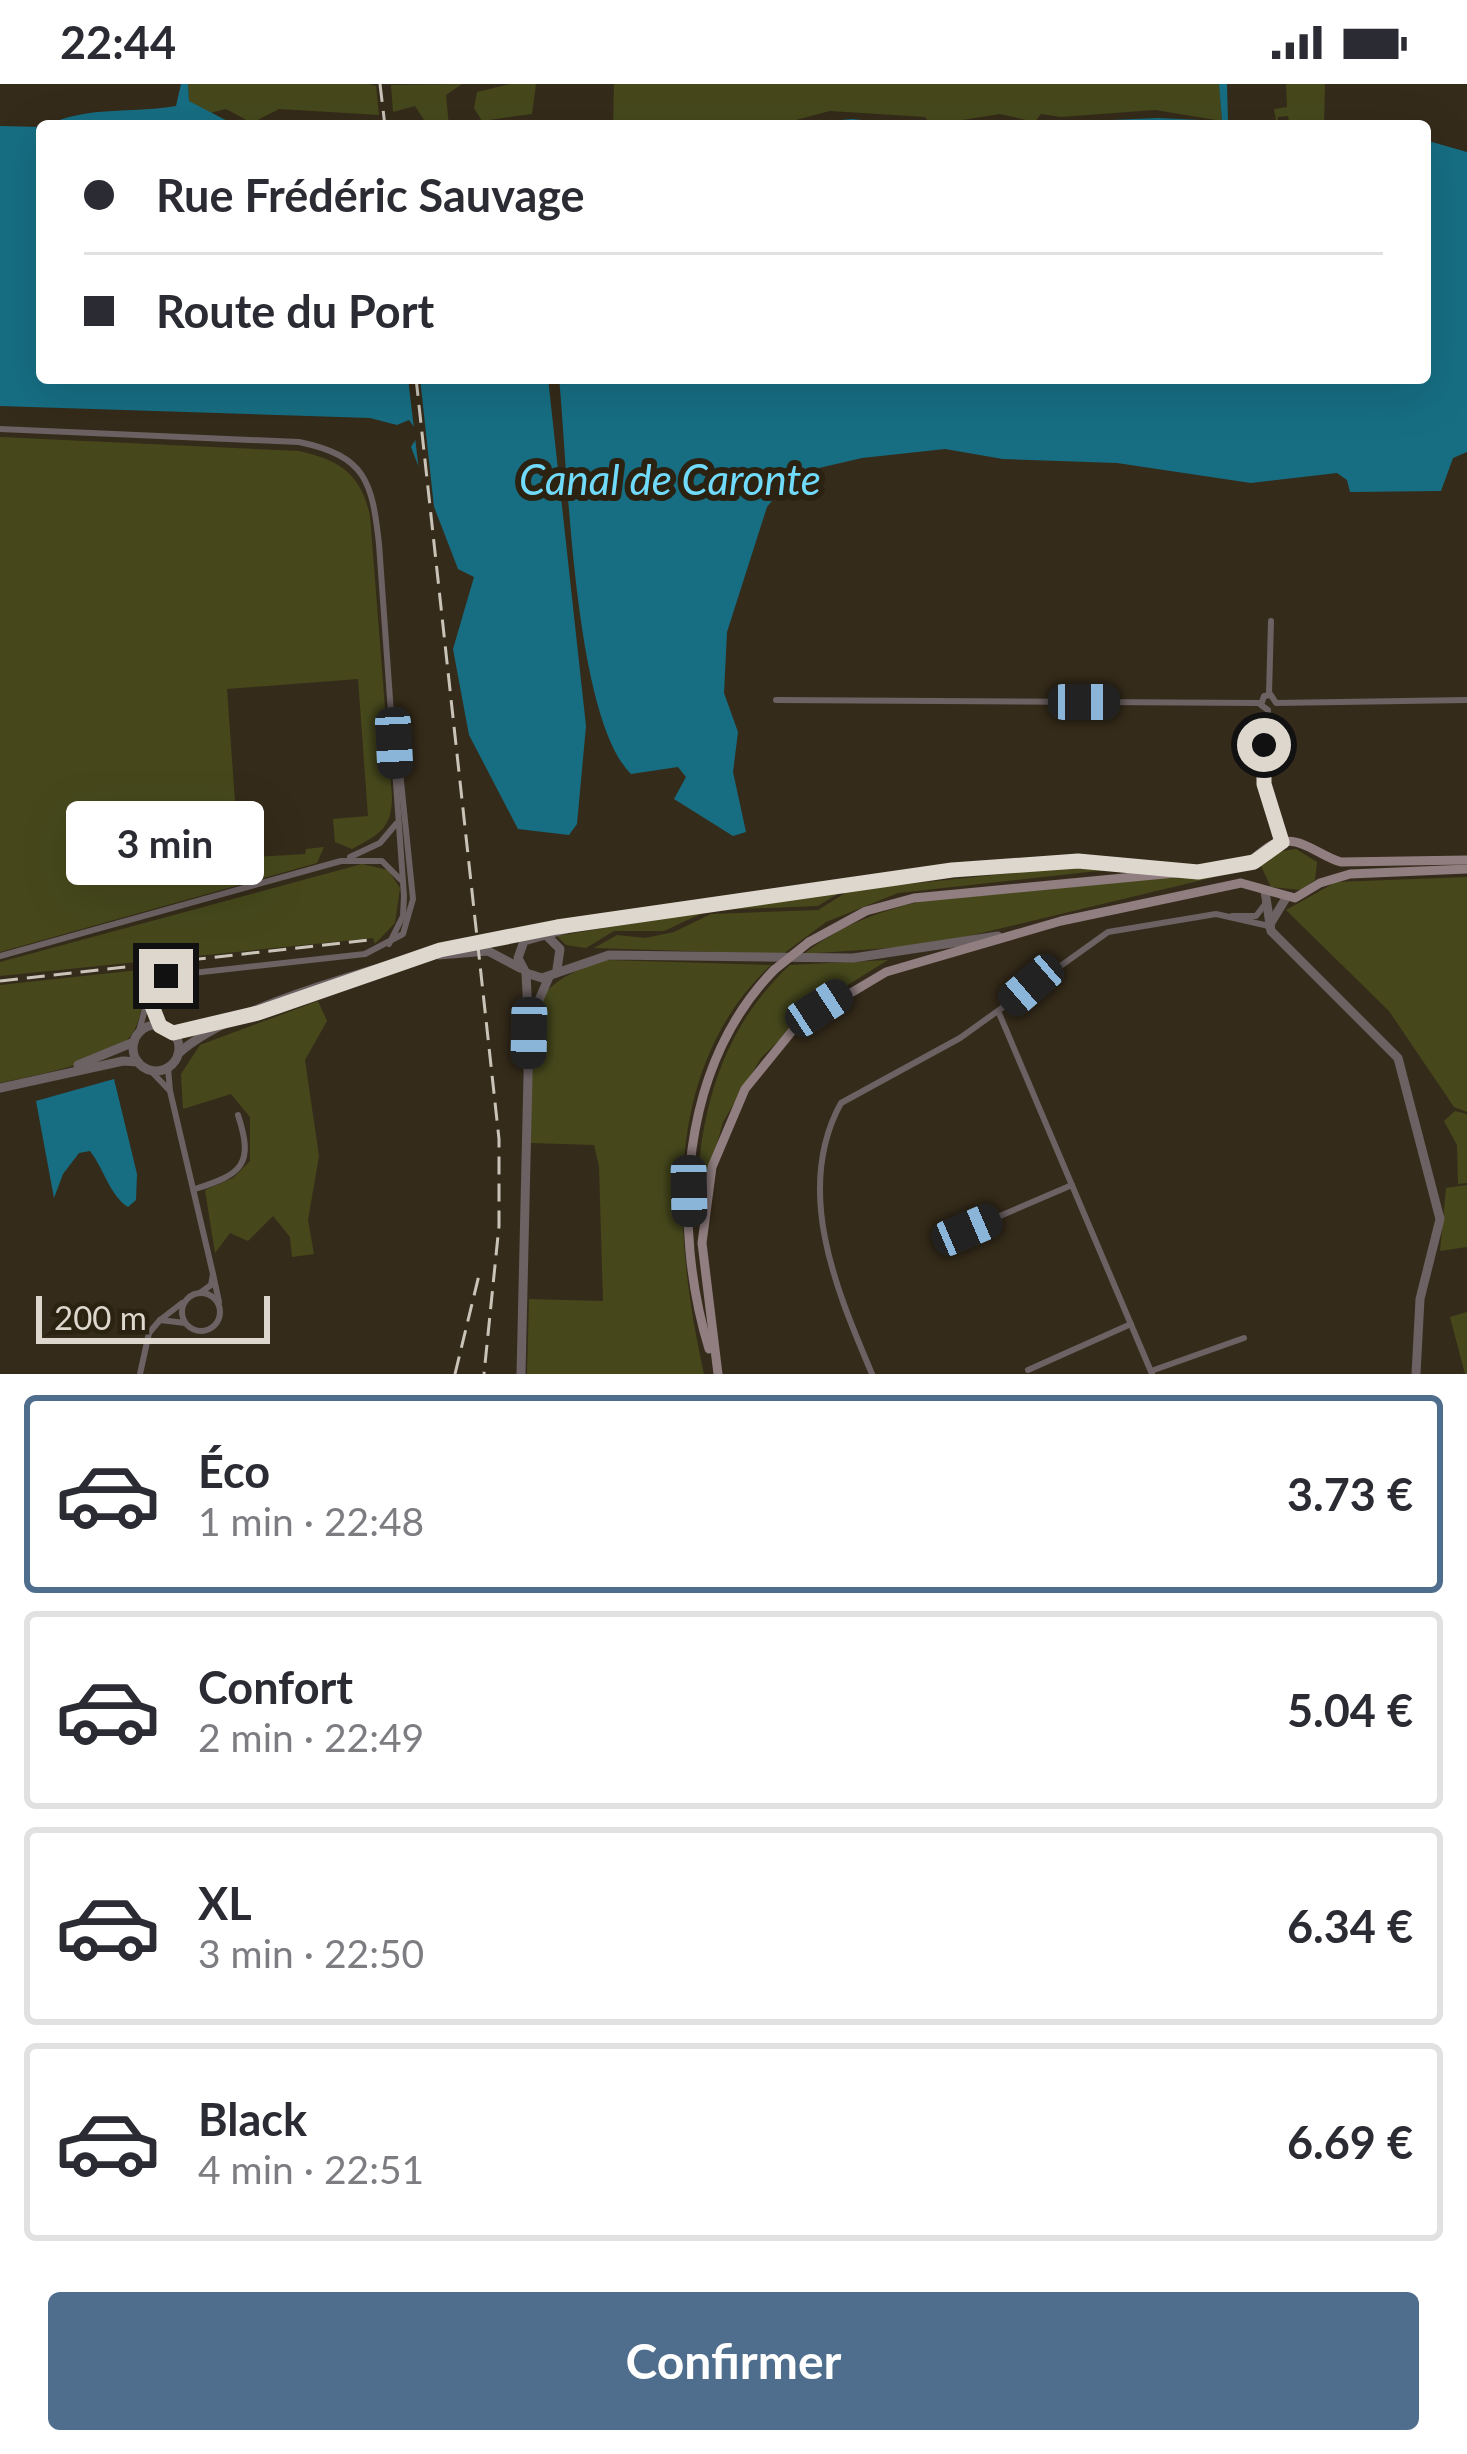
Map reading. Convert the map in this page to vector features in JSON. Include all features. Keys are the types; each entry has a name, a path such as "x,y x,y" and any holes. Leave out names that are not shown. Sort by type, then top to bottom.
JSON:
{"main road":[{"path":"718,1374 692,1264 694,1139 717,1052 746,1003 774,970 809,942 866,911 930,895 1198,872 1254,862 1282,842 1306,844 1322,857 1341,862 1467,865"},
{"path":"1320,883 1322,857"},
{"path":"1254,862 1264,892"},
{"path":"718,1374 705,1286 703,1222 719,1144 752,1078 797,1025 864,981 1021,932 1264,892 1286,898 1305,895 1320,883 1368,872 1467,865"}],"street":[{"path":"0,429 299,442 351,460 371,488 411,916 403,934 365,954 166,976 148,996 136,1038 138,1063"},
{"path":"1271,621 1269,694 1276,703"},
{"path":"1261,703 1269,694"},
{"path":"776,700 1261,703 1268,710"},
{"path":"1282,842 1264,784 1268,710 1276,703 1467,700"},
{"path":"389,944 403,916 403,848 392,710"},
{"path":"0,956 341,861 380,843 398,821"},
{"path":"380,843 403,848"},
{"path":"341,861 382,861 403,848"},
{"path":"382,861 403,883"},
{"path":"160,1320 185,1323 195,1330 212,1328 219,1306 168,1068 206,1033 416,958 539,932 952,870 1078,861 1198,872"},
{"path":"872,1374 824,1237 821,1186 832,1119 842,1103 999,1013 1108,932 1216,914 1256,916 1264,892"},
{"path":"1264,892 1270,929"},
{"path":"1270,929 1286,898"},
{"path":"1216,914 1270,929 1398,1058 1440,1219 1420,1299 1416,1374"},
{"path":"521,1374 529,1033 520,947 539,932"},
{"path":"529,1033 560,949 539,932"},
{"path":"416,958 488,951 524,971 551,975 610,955 853,958 1021,932"},
{"path":"148,996 160,1026 173,1033 258,1013"},
{"path":"999,1013 1152,1372 1244,1338"},
{"path":"62,1072 160,1026"},
{"path":"173,1033 178,1054"},
{"path":"0,1088 62,1072 138,1063 170,1091"},
{"path":"150,1070 168,1068"},
{"path":"195,1189 229,1176 244,1161 248,1144 238,1115"},
{"path":"967,1230 1072,1185"},
{"path":"140,1374 149,1333 211,1285 213,1274"},
{"path":"200,1293 219,1306"},
{"path":"185,1301 185,1323"},
{"path":"1028,1370 1130,1324"}],"green space":[{"path":"188,84 369,84 376,86 379,115 279,109 258,120 246,120 226,109 206,114 189,101"},
{"path":"462,84 446,95 448,120 424,120 415,106 393,112 391,85"},
{"path":"536,84 532,114 489,120 481,120 474,108 477,92"},
{"path":"614,84 1219,84 1222,120 1155,110 1061,117 1041,114 1036,120 1000,114 927,120 830,111 796,120 613,120"},
{"path":"1286,84 1325,84 1324,120 1289,120 1288,116 1276,120 1274,109 1287,107"},
{"path":"0,437 299,451 347,471 361,489 370,516 392,797 382,830 352,849 335,842 333,819 368,816 358,679 227,689 239,858 305,854 306,849 324,847 317,863 0,952"},
{"path":"1296,849 1317,862 1315,880 1301,890 1271,887 1261,866 1275,852"},
{"path":"362,864 388,870 400,888 395,923 375,944 373,938 0,976 0,962"},
{"path":"1070,867 1116,869 898,893 826,922 783,954 594,948 617,935 645,938 674,932 711,914 818,910 850,890"},
{"path":"1219,876 931,945 804,954 871,916 945,897"},
{"path":"1467,877 1467,1112 1454,1107 1389,1011 1286,910 1336,882"},
{"path":"844,890 818,906 715,910"},
{"path":"707,911 664,931 614,931 586,948 566,945 557,936"},
{"path":"607,960 771,965 735,1007 709,1054 693,1104 684,1158 686,1267 704,1374 527,1374 529,1299 603,1301 599,1166 594,1145 531,1143 531,1088 532,1044 544,995 580,969"},
{"path":"888,960 814,1006 761,1058 723,1122 696,1220 707,1115 728,1050 744,1020 790,965"},
{"path":"167,967 150,982 134,1031 116,1048 67,1068 0,1083 0,985"},
{"path":"318,1001 327,1021 305,1060 319,1156 308,1220 314,1254 292,1257 290,1237 273,1216 248,1241 230,1233 215,1253 205,1190 233,1178 250,1161 250,1117 231,1094 183,1109 181,1074 200,1045"},
{"path":"1455,1111 1467,1114 1467,1183 1458,1184 1457,1145 1444,1121"},
{"path":"1467,1185 1467,1247 1440,1251 1446,1188"},
{"path":"1467,1312 1467,1374 1465,1374 1450,1317"}],"water":[{"path":"181,84 188,84 189,101 225,120 59,120 93,113 176,106"},
{"path":"1219,84 1227,84 1228,120 1222,120"},
{"path":"1158,118 1201,120 1110,120"},
{"name":"Canal de Caronte","path":"0,126 36,127 36,384 549,384 586,726 577,824 569,835 518,829 469,735 453,649 474,577 458,569 411,447 419,434 409,420 397,425 370,418 0,406"},
{"name":"Canal de Caronte","path":"1431,142 1467,152 1467,452 1453,458 1441,491 1350,492 1347,480 1337,473 1251,483 1117,463 1003,459 945,449 862,458 793,474 767,507 727,632 724,693 738,732 733,772 746,832 733,836 674,799 686,777 678,767 631,774 612,744 585,647 559,384 1431,384"},
{"path":"114,1079 137,1174 136,1200 128,1207 122,1202 90,1151 79,1153 63,1174 54,1198 36,1101"}],"pier":[{"path":"409,384 421,384 435,516 420,480"}],"railway":[{"path":"380,84 384,120"},
{"path":"417,384 499,1139 499,1226 484,1374"},
{"path":"0,981 369,940"},
{"path":"455,1374 479,1275"}],"route":[{"path":"166,976 148,996 160,1026 173,1033 258,1013 440,950 557,927 952,870 1078,861 1198,872 1238,867 1282,842 1264,784 1264,745"}]}
